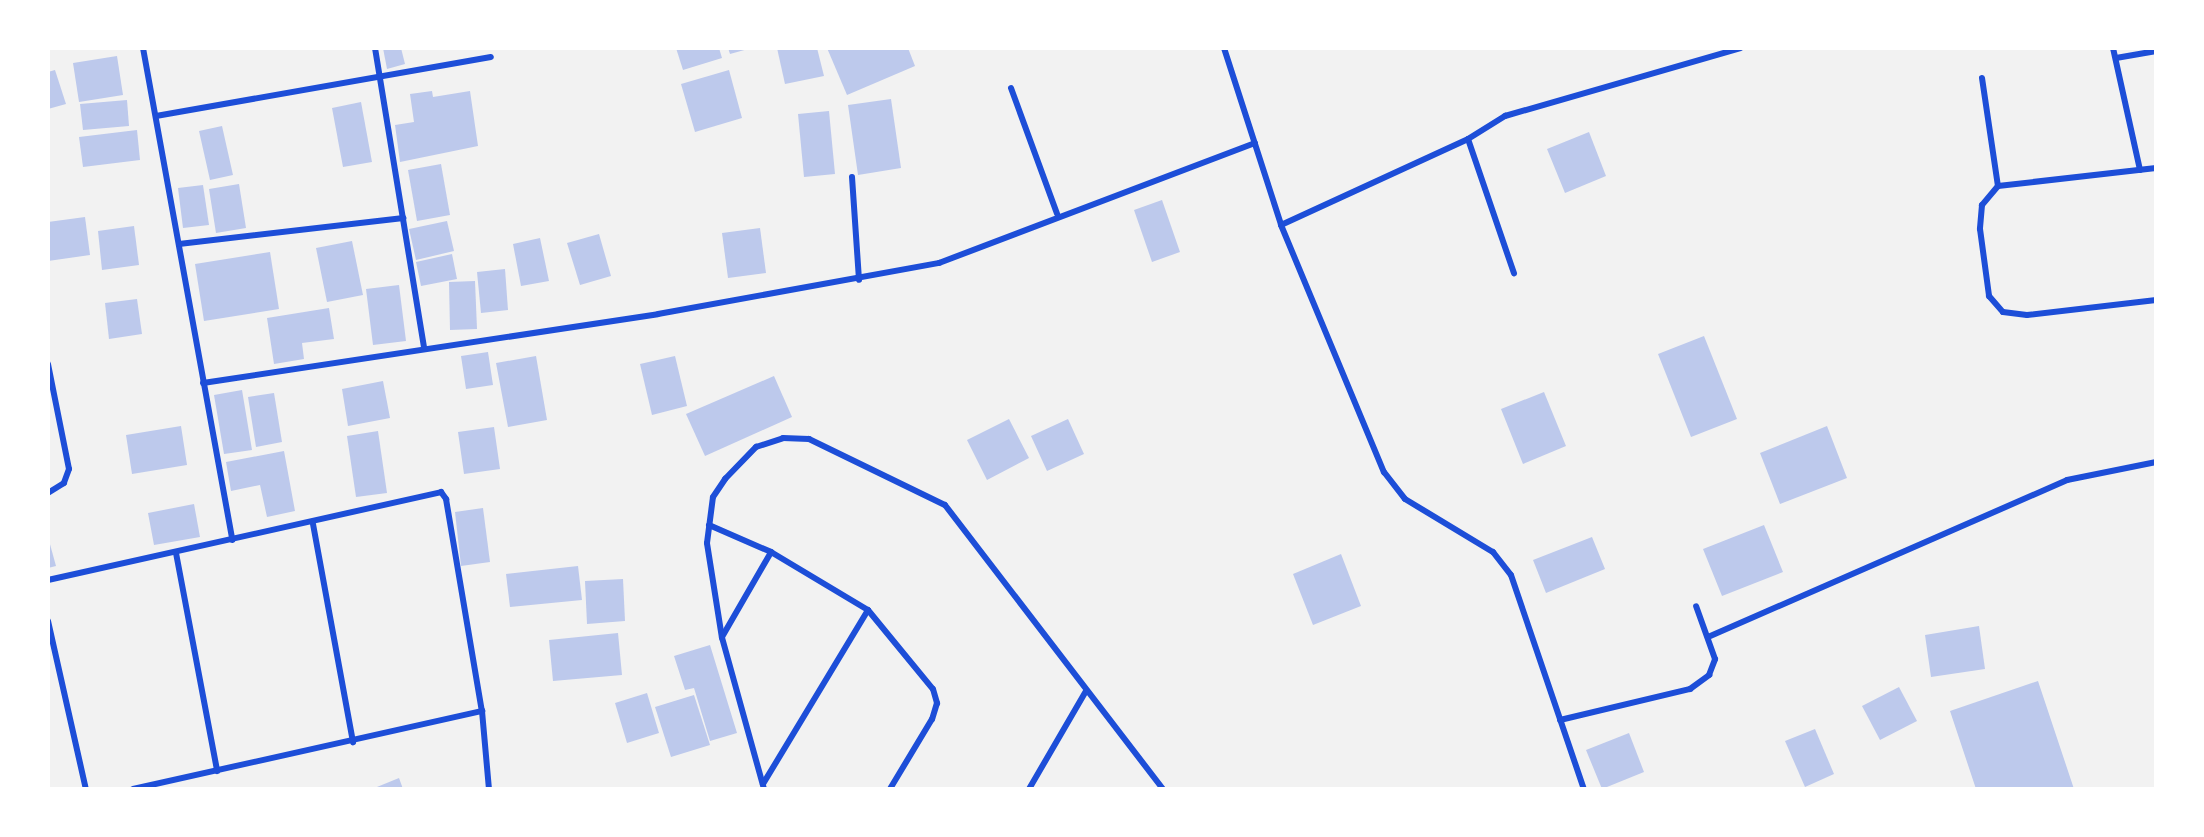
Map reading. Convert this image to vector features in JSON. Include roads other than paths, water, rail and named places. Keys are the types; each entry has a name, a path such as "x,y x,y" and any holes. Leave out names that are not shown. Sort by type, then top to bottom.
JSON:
{"street":[{"path":"143,48 232,540"},
{"path":"375,48 424,347"},
{"path":"1224,48 1281,225 1384,472 1405,499 1493,552 1511,575 1584,789"},
{"path":"1281,225 1468,139 1515,113 1740,48"},
{"path":"2114,48 2140,170"},
{"path":"2116,58 2156,51"},
{"path":"156,116 491,57"},
{"path":"1982,78 1998,186"},
{"path":"1011,88 1057,214"},
{"path":"1468,139 1514,273"},
{"path":"203,383 859,280 966,254 1057,214 1255,143"},
{"path":"2156,168 1998,186 1982,205 1980,229 1989,296 2003,312 2027,315 2156,300"},
{"path":"852,177 859,280"},
{"path":"179,244 403,218"},
{"path":"48,364 69,469 64,483 48,493"},
{"path":"763,786 722,638 709,525 713,497 756,447 783,438 809,439 945,505 1162,789"},
{"path":"1708,637 2067,480 2156,462"},
{"path":"48,580 313,524 441,492 446,499 482,711 489,789"},
{"path":"313,524 353,742"},
{"path":"709,525 771,552 868,610 901,645 938,703 890,789"},
{"path":"722,638 771,552"},
{"path":"176,553 217,771"},
{"path":"1560,720 1690,688 1709,675 1715,659 1696,606"},
{"path":"763,786 868,610"},
{"path":"48,621 86,789"},
{"path":"1029,789 1086,692"},
{"path":"134,789 353,742 482,711"}]}
